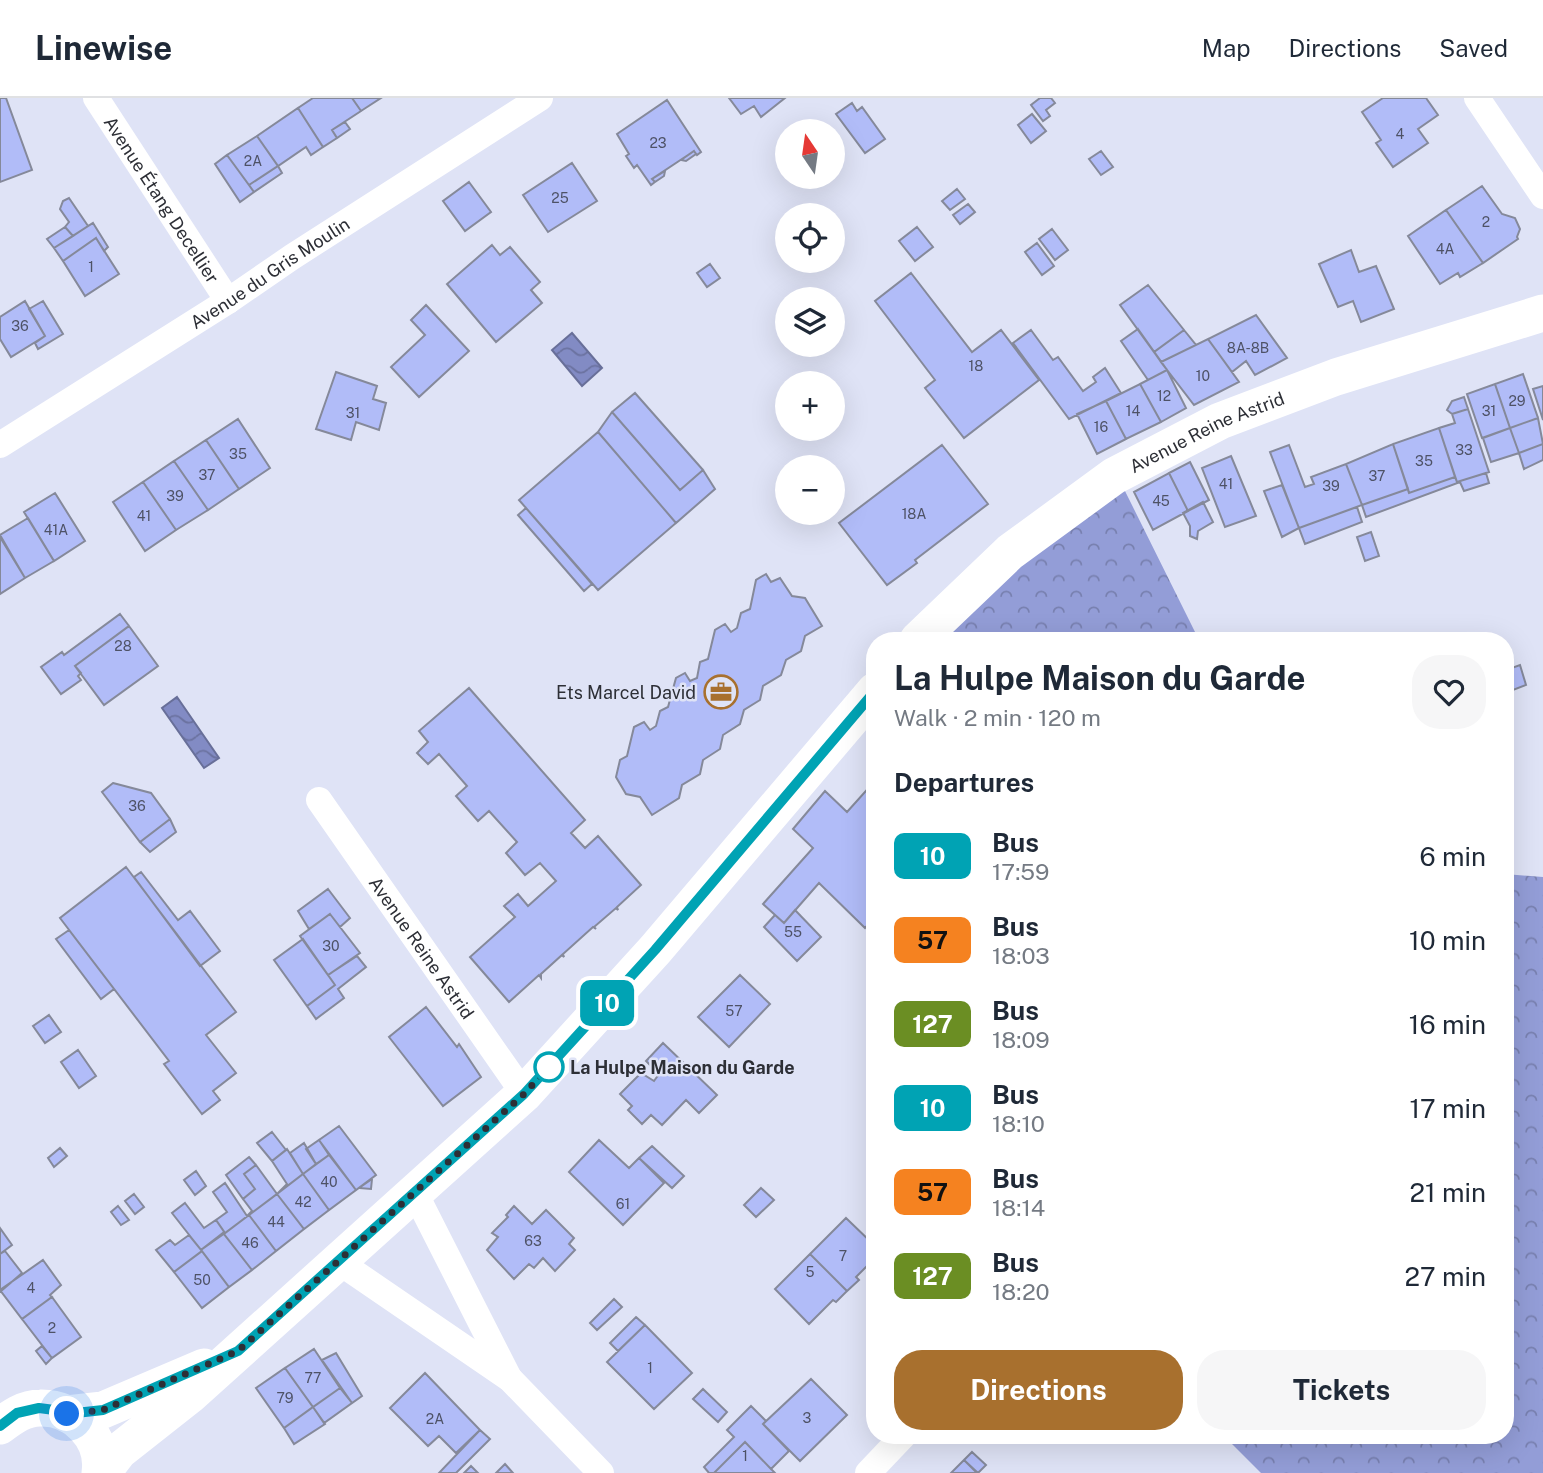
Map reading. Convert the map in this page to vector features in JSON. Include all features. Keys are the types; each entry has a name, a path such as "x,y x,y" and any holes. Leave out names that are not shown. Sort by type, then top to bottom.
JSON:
{"main road":[{"name":"Avenue Reine Astrid","path":"926,632 1010,552 1114,476 1220,421 1336,377 1543,313"},
{"path":"101,1473 119,1451 190,1395 524,1094 655,950 866,702"},
{"path":"67,1414 103,1410 238,1351"},
{"path":"0,1426 17,1413 39,1408 62,1411 82,1423 95,1441 101,1473"}],"street":[{"name":"Avenue Étang Decellier","path":"96,98 228,301"},
{"name":"Avenue du Gris Moulin","path":"0,445 228,301 540,98"},
{"path":"1477,98 1543,196"},
{"name":"Avenue Reine Astrid","path":"319,800 524,1094"},
{"path":"415,1193 510,1379"},
{"path":"339,1262 510,1379 601,1473"},
{"path":"868,1473 895,1444"}],"green space":[{"path":"1122,485 1195,632 939,632"},
{"path":"1514,875 1543,877 1543,1473 1261,1473 1232,1444 1514,1444"}],"water":[{"path":"572,333 602,368 582,386 552,350"},
{"path":"177,697 219,758 204,768 162,708"}],"building":[{"path":"0,98 6,98 32,170 0,182"},
{"path":"313,98 352,98 361,111 332,130 337,138 323,147 298,108"},
{"path":"352,98 381,98 361,111"},
{"path":"729,98 785,98 761,117 754,106 741,114"},
{"path":"1040,98 1051,98 1055,103 1046,110 1050,116 1043,121 1031,105"},
{"path":"1383,98 1426,98 1438,115 1418,129 1428,143 1393,167 1376,143 1381,140 1362,112"},
{"path":"667,100 701,152 697,155 694,151 652,179 655,182 651,185 637,165 634,168 626,156 629,154 617,134"},
{"path":"852,103 857,111 862,107 885,139 865,153 845,126 845,119 840,119 836,114"},
{"path":"298,108 323,147 311,155 306,147 278,166 257,136"},
{"path":"1032,114 1046,131 1031,143 1018,125"},
{"path":"345,122 350,129 337,138 332,130"},
{"path":"257,136 278,166 249,185 227,155"},
{"path":"694,151 696,154 686,161 681,160"},
{"path":"1101,151 1113,167 1101,175 1089,159"},
{"path":"227,155 254,192 240,202 215,164"},
{"path":"572,163 597,201 548,232 523,195"},
{"path":"278,166 282,173 254,192 249,185"},
{"path":"665,171 664,176 655,182 652,179"},
{"path":"469,182 491,212 465,231 443,201"},
{"path":"1482,186 1502,214 1515,218 1520,229 1518,239 1483,263 1446,210"},
{"path":"957,189 965,199 950,210 942,201"},
{"path":"69,198 88,226 73,236 65,227 69,222 60,209 63,201"},
{"path":"968,204 975,212 960,224 953,215"},
{"path":"1446,210 1483,263 1460,277 1458,273 1440,284 1408,236"},
{"path":"93,223 108,247 104,251 96,238 63,261 54,248"},
{"path":"65,227 73,236 54,248 47,239"},
{"path":"917,227 933,247 915,261 899,241"},
{"path":"1052,229 1068,250 1055,260 1039,239"},
{"path":"96,238 119,274 85,296 63,261"},
{"path":"1037,243 1054,266 1042,275 1025,252"},
{"path":"492,245 500,255 510,247 540,282 531,290 542,303 496,342 447,284"},
{"path":"1351,250 1359,272 1376,266 1394,309 1361,322 1353,301 1338,307 1319,264"},
{"path":"710,264 720,278 707,287 697,273"},
{"path":"911,273 972,352 1001,330 1039,380 964,438 925,388 935,380 875,301"},
{"path":"1148,285 1184,330 1154,352 1120,305"},
{"path":"25,301 45,336 11,357 0,339 0,317"},
{"path":"43,301 63,334 38,349 35,343 45,336 29,309"},
{"path":"426,305 469,351 419,397 391,367 425,335 411,320"},
{"path":"1256,315 1287,358 1255,375 1246,361 1232,372 1208,339"},
{"path":"1138,329 1167,370 1148,380 1121,341"},
{"path":"1031,330 1053,360 1058,357 1083,391 1096,382 1093,377 1105,368 1121,393 1069,419 1013,343"},
{"path":"1184,330 1196,345 1161,362 1154,352"},
{"path":"1208,339 1239,382 1194,405 1161,362"},
{"path":"1167,370 1186,408 1161,422 1140,384"},
{"path":"336,372 377,386 373,399 386,403 379,430 356,422 351,440 316,429"},
{"path":"1523,374 1538,418 1510,428 1495,384"},
{"path":"1140,384 1161,422 1126,439 1106,401"},
{"path":"1495,384 1510,428 1482,438 1467,394"},
{"path":"1543,386 1543,420 1533,389"},
{"path":"635,393 703,470 680,490 612,412"},
{"path":"1464,397 1468,409 1452,414 1447,410 1452,401"},
{"path":"1106,401 1126,439 1097,454 1077,414"},
{"path":"1468,409 1489,472 1457,482 1439,428 1455,423 1452,414"},
{"path":"612,412 680,490 703,470 715,489 676,523 598,432"},
{"path":"1538,418 1543,444 1519,453 1510,428"},
{"path":"238,419 270,468 239,489 206,440"},
{"path":"1439,428 1455,477 1409,493 1393,444"},
{"path":"1510,428 1519,453 1491,462 1483,438"},
{"path":"598,432 676,523 598,590 519,500"},
{"path":"206,440 239,489 208,510 174,461"},
{"path":"1393,444 1408,489 1362,505 1346,464"},
{"path":"1543,444 1543,460 1524,469 1519,453"},
{"path":"942,445 988,504 887,585 841,525 845,525 845,518"},
{"path":"1289,445 1305,487 1314,484 1311,477 1346,464 1362,505 1299,528 1270,452"},
{"path":"1231,456 1256,516 1225,527 1202,468"},
{"path":"174,461 208,510 176,530 143,482"},
{"path":"1190,462 1209,500 1188,511 1169,473"},
{"path":"1169,473 1188,511 1153,530 1134,492"},
{"path":"1486,473 1489,483 1464,491 1460,482 1366,517 1362,505 1408,489 1409,493 1455,477 1457,482"},
{"path":"143,482 176,530 145,551 113,502"},
{"path":"1282,485 1299,528 1282,537 1264,491"},
{"path":"55,493 85,541 54,561 24,512"},
{"path":"1203,502 1213,522 1198,531 1197,539 1190,536 1190,526 1183,513"},
{"path":"1357,507 1362,522 1305,544 1299,528"},
{"path":"526,508 592,584 584,591 518,515"},
{"path":"28,518 54,561 25,578 0,535"},
{"path":"1371,532 1379,556 1365,561 1357,537"},
{"path":"0,537 25,578 0,594"},
{"path":"766,574 771,582 780,578 792,596 805,598 822,626 805,636 801,651 786,660 781,675 763,686 760,700 744,710 740,724 723,735 720,749 703,760 700,774 682,785 679,798 652,815 640,797 626,794 616,777 620,760 627,756 634,727 644,722 650,730 656,726 660,711 668,707 676,678 685,673 690,681 697,678 700,662 708,659 715,630 725,624 731,632 737,628 741,613 750,609 756,580"},
{"path":"120,614 129,626 75,666 81,673 78,676 81,680 61,694 41,667 62,652 64,655"},
{"path":"129,626 158,666 104,705 75,666"},
{"path":"1520,665 1526,685 1514,690 1514,667"},
{"path":"469,688 585,820 571,833 585,848 598,836 641,885 617,907 618,910 616,908 594,927 596,929 593,927 563,954 564,957 562,955 541,974 541,978 539,975 509,1002 470,957 515,917 504,906 518,894 528,906 556,881 540,863 525,875 506,853 517,842 489,811 478,821 456,796 467,786 439,754 428,764 417,753 428,742 419,731"},
{"path":"113,783 151,793 170,819 140,842 102,792"},
{"path":"825,791 847,812 866,791 866,927 819,883 784,923 763,904 813,848 793,829"},
{"path":"170,819 176,832 150,852 140,842"},
{"path":"126,867 236,1012 206,1035 236,1073 213,1091 220,1100 202,1114 164,1064 169,1061 60,918"},
{"path":"141,872 178,920 190,911 220,951 200,966 134,877"},
{"path":"328,889 350,918 340,927 330,914 309,929 298,911"},
{"path":"795,910 821,937 797,961 764,927 775,915 784,923"},
{"path":"330,914 360,953 328,975 300,936"},
{"path":"69,930 114,989 101,999 56,939"},
{"path":"303,939 335,985 307,1006 274,960"},
{"path":"357,956 366,967 338,989 344,998 316,1019 307,1006 335,985 328,975"},
{"path":"740,975 770,1004 729,1047 698,1017"},
{"path":"426,1007 457,1047 459,1044 481,1077 443,1106 389,1037"},
{"path":"49,1015 61,1032 45,1043 33,1026"},
{"path":"663,1043 717,1095 699,1113 686,1100 662,1125 651,1115 642,1124 628,1110 632,1106 620,1094 641,1073 654,1081 659,1074 646,1061"},
{"path":"78,1050 96,1076 79,1088 61,1062"},
{"path":"339,1126 376,1175 356,1190 319,1140"},
{"path":"272,1132 286,1150 272,1161 257,1143"},
{"path":"319,1140 329,1155 316,1164 306,1149"},
{"path":"599,1140 629,1168 639,1158 664,1183 623,1225 569,1172"},
{"path":"304,1143 316,1164 303,1174 290,1153"},
{"path":"652,1146 684,1176 672,1188 639,1158"},
{"path":"60,1148 67,1156 54,1167 48,1158"},
{"path":"287,1149 303,1174 277,1194 287,1184 272,1161"},
{"path":"329,1155 356,1190 329,1210 303,1174"},
{"path":"249,1157 256,1165 244,1174 255,1189 243,1199 226,1175"},
{"path":"256,1165 277,1194 225,1233 216,1220 227,1212 213,1192 225,1183 247,1216 252,1211 243,1199 255,1189 244,1174"},
{"path":"196,1171 206,1186 195,1195 184,1180"},
{"path":"303,1174 329,1210 304,1229 277,1194"},
{"path":"372,1179 371,1189 359,1188"},
{"path":"761,1188 774,1200 756,1217 744,1205"},
{"path":"134,1194 144,1207 135,1214 125,1201"},
{"path":"277,1194 304,1229 276,1251 249,1215"},
{"path":"185,1203 204,1228 216,1220 225,1233 201,1250 172,1213"},
{"path":"118,1206 129,1220 121,1225 111,1212"},
{"path":"514,1206 532,1224 546,1210 574,1238 569,1244 575,1250 555,1271 543,1258 534,1268 529,1264 514,1279 487,1250 498,1237 492,1233 508,1217 506,1215"},
{"path":"249,1215 276,1251 252,1270 224,1234"},
{"path":"846,1218 866,1237 866,1267 856,1277 859,1280 847,1291 810,1254"},
{"path":"0,1228 12,1245 0,1254"},
{"path":"223,1233 252,1270 229,1287 201,1250"},
{"path":"189,1235 202,1251 174,1272 156,1250 170,1240 175,1245"},
{"path":"5,1251 22,1273 0,1292 0,1254"},
{"path":"202,1251 229,1287 202,1308 174,1272"},
{"path":"810,1254 847,1291 836,1302 833,1300 809,1324 775,1289"},
{"path":"43,1260 61,1285 50,1295 52,1297 22,1319 0,1290"},
{"path":"52,1297 81,1337 52,1358 22,1319"},
{"path":"614,1299 622,1307 597,1330 590,1323"},
{"path":"636,1317 645,1325 618,1351 610,1343"},
{"path":"645,1325 692,1373 654,1409 607,1362"},
{"path":"42,1346 52,1358 46,1364 36,1351"},
{"path":"314,1349 340,1388 313,1407 285,1368"},
{"path":"336,1353 362,1396 352,1403 322,1360"},
{"path":"285,1368 313,1407 284,1428 256,1388"},
{"path":"425,1373 480,1430 456,1453 439,1436 428,1446 390,1408"},
{"path":"811,1379 847,1415 800,1461 763,1424"},
{"path":"340,1388 352,1403 324,1423 313,1407"},
{"path":"703,1389 727,1412 718,1422 693,1399"},
{"path":"751,1406 766,1421 763,1424 789,1451 771,1469 745,1442 714,1473 709,1473 704,1467 734,1437 727,1430"},
{"path":"313,1407 325,1424 294,1444 284,1428"},
{"path":"480,1430 490,1439 456,1473 439,1473"},
{"path":"745,1442 775,1473 714,1473"},
{"path":"972,1452 986,1465 978,1473 964,1460"},
{"path":"964,1460 977,1473 951,1473"},
{"path":"505,1464 513,1473 496,1473"},
{"path":"471,1466 478,1473 464,1473"}],"bus line":[{"name":"10","path":"0,1426 17,1413 39,1408 67,1414 103,1410 238,1351 524,1094 655,950 866,702"}],"place":[{"name":"Ets Marcel David","path":"721,692"},
{"name":"La Hulpe Maison du Garde","path":"549,1067"}],"route":[{"path":"67,1414 103,1410 238,1351 524,1094 549,1067"}]}
